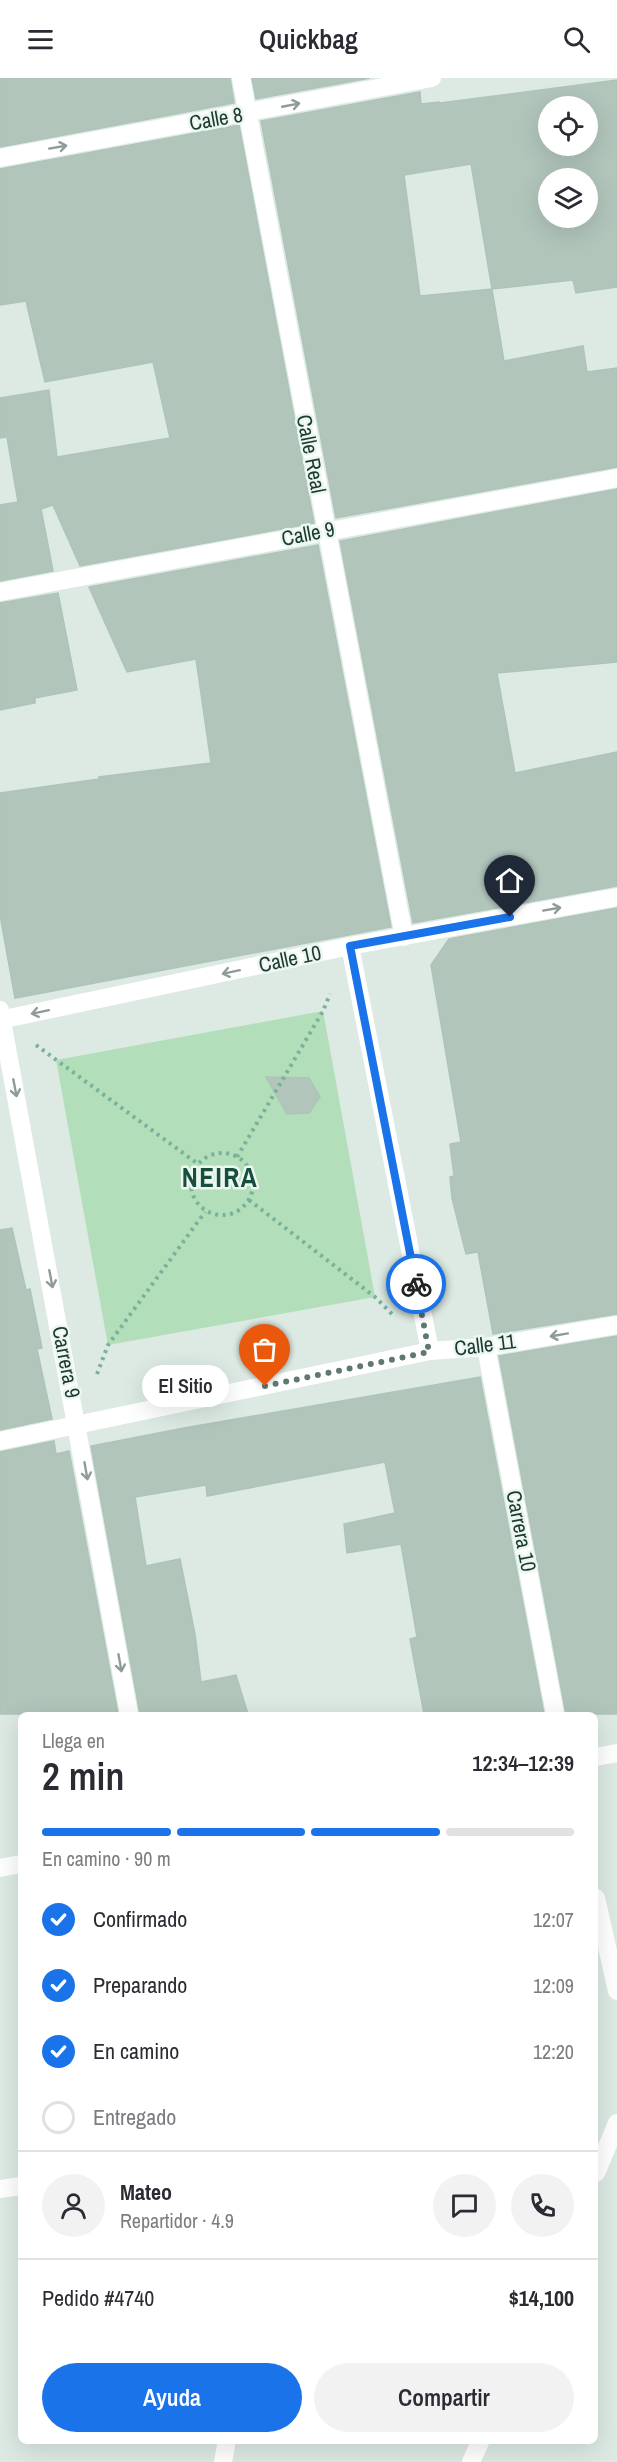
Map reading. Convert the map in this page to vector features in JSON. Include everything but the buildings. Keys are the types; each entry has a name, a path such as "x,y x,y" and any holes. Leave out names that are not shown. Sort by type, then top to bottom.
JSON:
{"street":[{"name":"Calle Real","path":"241,78 404,937"},
{"name":"Calle 8","path":"0,158 248,114 432,78"},
{"name":"Calle 9","path":"0,592 617,478"},
{"name":"Calle 10","path":"1,1017 350,946 617,897"},
{"path":"350,946 429,1352"},
{"name":"Carrera 9","path":"1,1017 78,1425 129,1712"},
{"name":"Calle 11","path":"0,1441 429,1352 486,1347 617,1325"},
{"name":"Carrera 10","path":"486,1347 555,1712"},
{"path":"598,1757 617,1753"},
{"path":"0,1868 18,1865"},
{"path":"598,1907 617,1991"},
{"path":"598,2168 617,2123"},
{"path":"0,2189 18,2186"},
{"path":"223,2462 226,2444"},
{"path":"471,2462 479,2444"}],"path":[{"path":"237,1157 332,990"},
{"path":"1,1017 198,1164"},
{"path":"216,1154 237,1157 250,1172 253,1181 249,1200 235,1213 225,1216 205,1212 192,1195 190,1185 192,1174 198,1164 206,1157 216,1154"},
{"path":"249,1200 375,1297 429,1352"},
{"path":"97,1375 108,1345 205,1212"}],"green space":[{"path":"323,1011 375,1297 108,1345 56,1060"}],"way so far":[{"path":"265,1386 429,1352 416,1284"}],"place":[{"name":"El Sitio","path":"265,1386"}],"district":[{"name":"NEIRA","path":"220,1178"}],"route":[{"path":"416,1284 350,946 510,917"}]}
